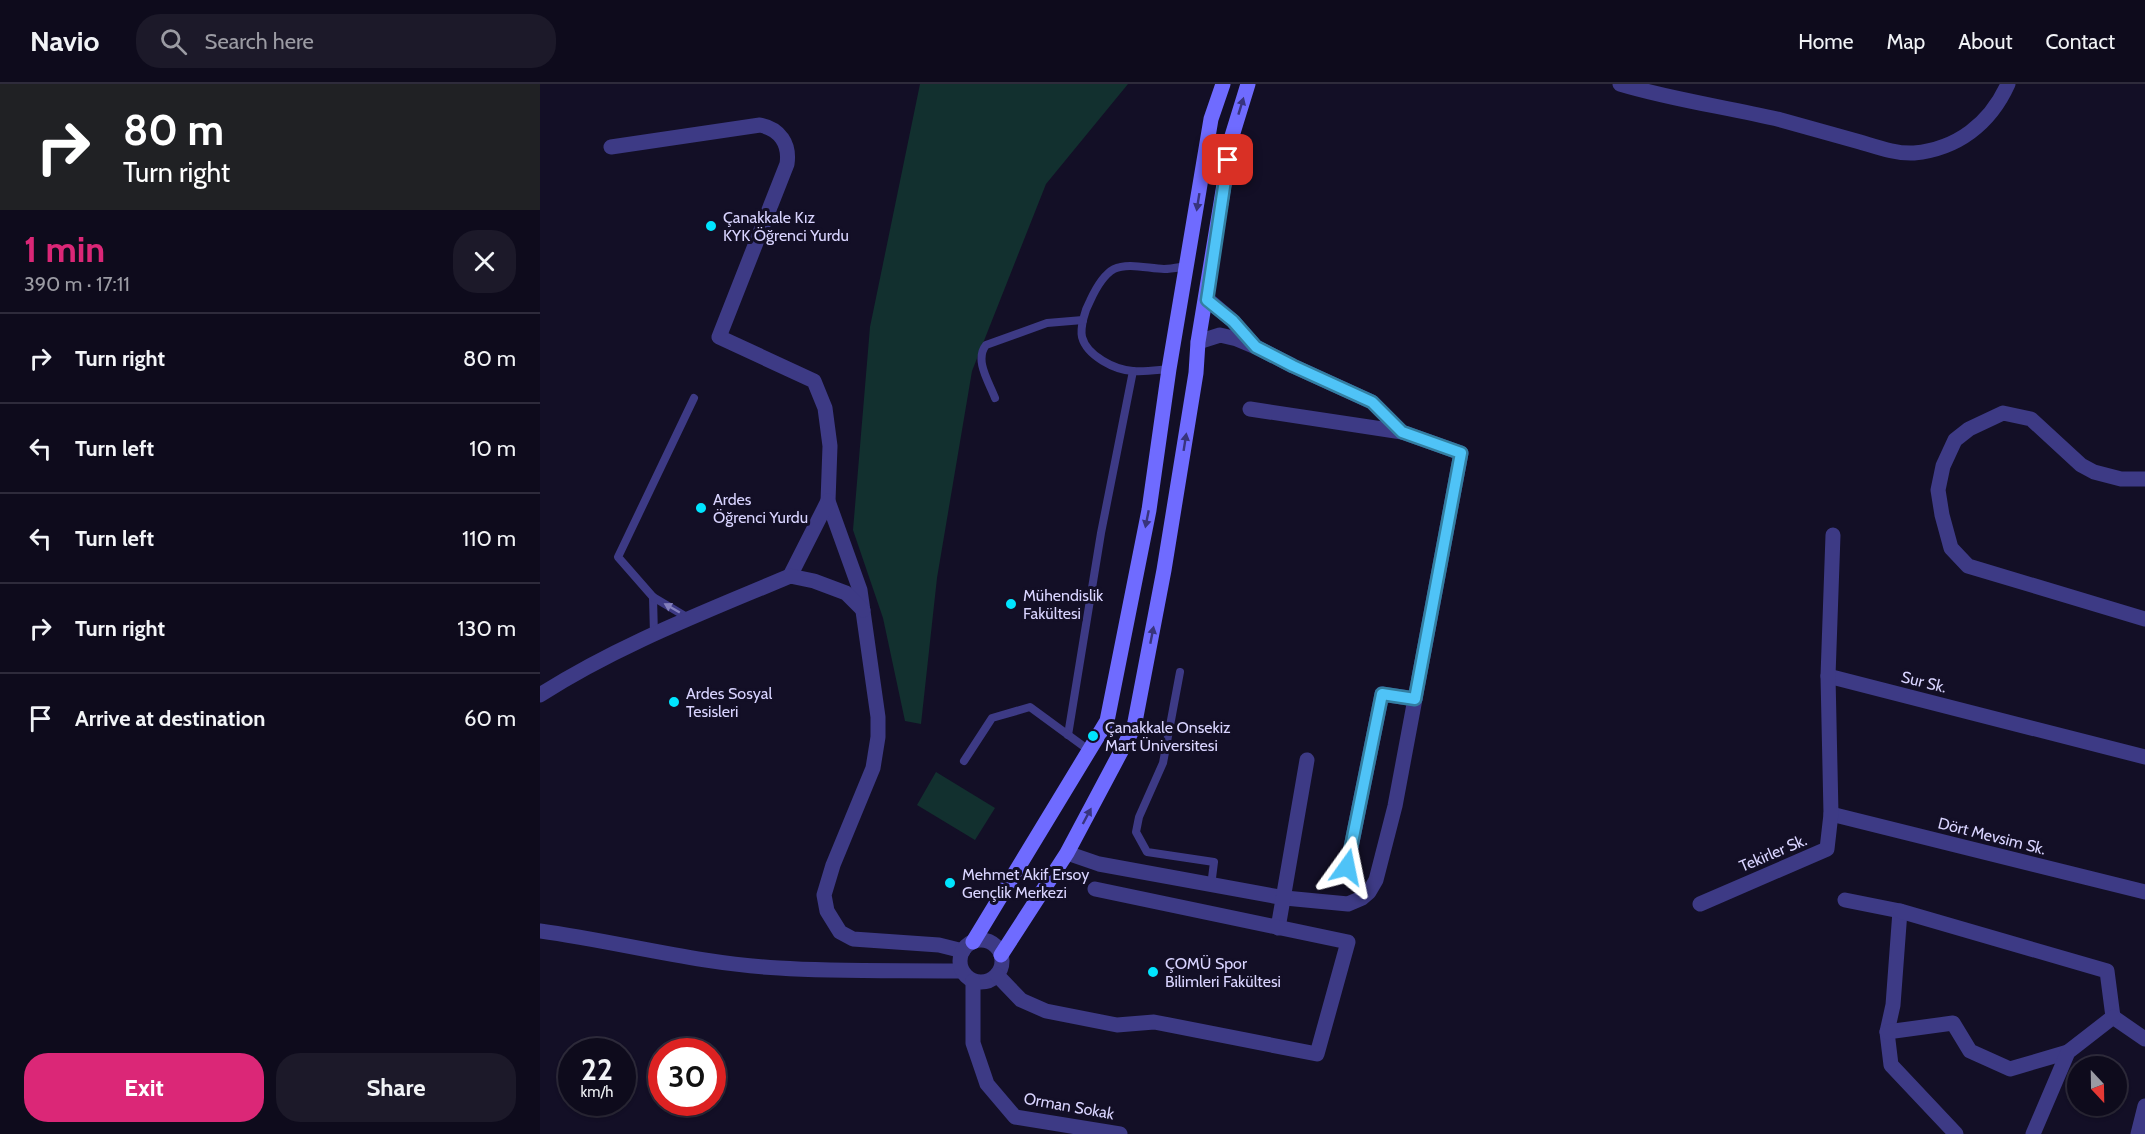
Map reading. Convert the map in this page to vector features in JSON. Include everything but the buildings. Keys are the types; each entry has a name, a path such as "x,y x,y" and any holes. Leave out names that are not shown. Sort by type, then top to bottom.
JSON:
{"street":[{"path":"968,976 960,964 968,946 1107,721 1149,510 1169,369 1211,119 1223,84"},
{"path":"540,931 696,959 779,968 968,976 985,982 997,975 1001,955 1067,853 1134,727 1164,570 1232,136 1248,84"},
{"path":"1620,84 1648,93 1780,120 1887,150 1913,153 1955,143 1986,119 2000,102 2008,84"},
{"path":"1637,84 1779,116 1888,146 1913,148 1954,138 1983,115 1996,99 2003,84"},
{"path":"611,147 760,125 777,132 785,142 788,149 787,164 719,337 814,381 825,408 830,446 828,501 854,571 864,612 876,693 878,737 873,768 843,838 827,885 824,896 827,911 840,932 853,939 968,946 987,941 998,949 1001,955"},
{"path":"1183,293 1207,300 1233,321 1256,347"},
{"path":"1174,344 1198,342 1220,335 1237,339 1372,402 1402,432"},
{"path":"1067,853 1099,864 1211,886 1338,905 1348,904 1362,898 1369,892 1376,880 1395,806 1461,453 1402,432 1250,409"},
{"path":"2145,479 2121,479 2094,472 2081,465 2031,419 2003,413 1969,429 1956,440 1943,466 1938,490 1951,548 1968,566 2145,619"},
{"path":"790,576 828,501"},
{"path":"1831,814 1828,676 1833,535"},
{"path":"540,695 589,665 790,576 814,581 846,593 864,612"},
{"name":"Sur Sk.","path":"1828,676 2145,757"},
{"path":"1347,867 1382,694 1415,699"},
{"path":"1278,928 1307,760"},
{"name":"Dört Mevsim Sk.","path":"1831,814 2145,892"},
{"name":"Tekirler Sk.","path":"1700,904 1827,849 1831,814"},
{"path":"997,975 1021,1000 1046,1011 1117,1025 1154,1022 1317,1054 1348,942 1095,889"},
{"path":"1845,900 1900,911 2107,971 2113,1017 2145,1039"},
{"path":"1900,911 1893,1005 1887,1032 1891,1065 1956,1134"},
{"name":"Orman Sokak","path":"968,976 973,1043 987,1084 1015,1117 1120,1134"},
{"path":"1887,1032 1953,1023 1970,1052 2010,1069 2068,1053 2113,1017"},
{"path":"2033,1134 2068,1053"},
{"path":"2138,1134 2145,1106"}],"lane":[{"path":"1169,369 1133,371 1120,369 1103,361 1090,350 1082,337 1083,320 1100,282 1115,268 1164,269 1187,266"},
{"path":"995,398 980,360 981,352 986,345 1047,323 1083,320"},
{"path":"1068,735 1101,533 1133,371"},
{"path":"690,619 653,597 618,557 694,398"},
{"path":"653,597 654,635"},
{"path":"1180,672 1163,763 1138,817 1136,832 1147,852 1215,862 1211,886"},
{"path":"964,760 992,718 1030,707 1090,751"}],"green space":[{"path":"920,84 1128,84 1046,184 972,371 937,578 921,724 905,721 883,618 853,530 870,327"},
{"path":"936,772 995,808 975,840 917,805"}],"place":[{"name":"Çanakkale Kız KYK Öğrenci Yurdu","path":"711,226"},
{"name":"Ardes Öğrenci Yurdu","path":"701,508"},
{"name":"Mühendislik Fakültesi","path":"1011,604"},
{"name":"Ardes Sosyal Tesisleri","path":"674,702"},
{"name":"Çanakkale Onsekiz Mart Üniversitesi","path":"1093,736"},
{"name":"Mehmet Akif Ersoy Gençlik Merkezi","path":"950,883"},
{"name":"ÇOMÜ Spor Bilimleri Fakültesi","path":"1153,972"}],"route":[{"path":"1228,160 1207,300 1233,321 1256,347 1372,402 1402,432 1461,453 1415,699 1382,694 1347,867"}]}
